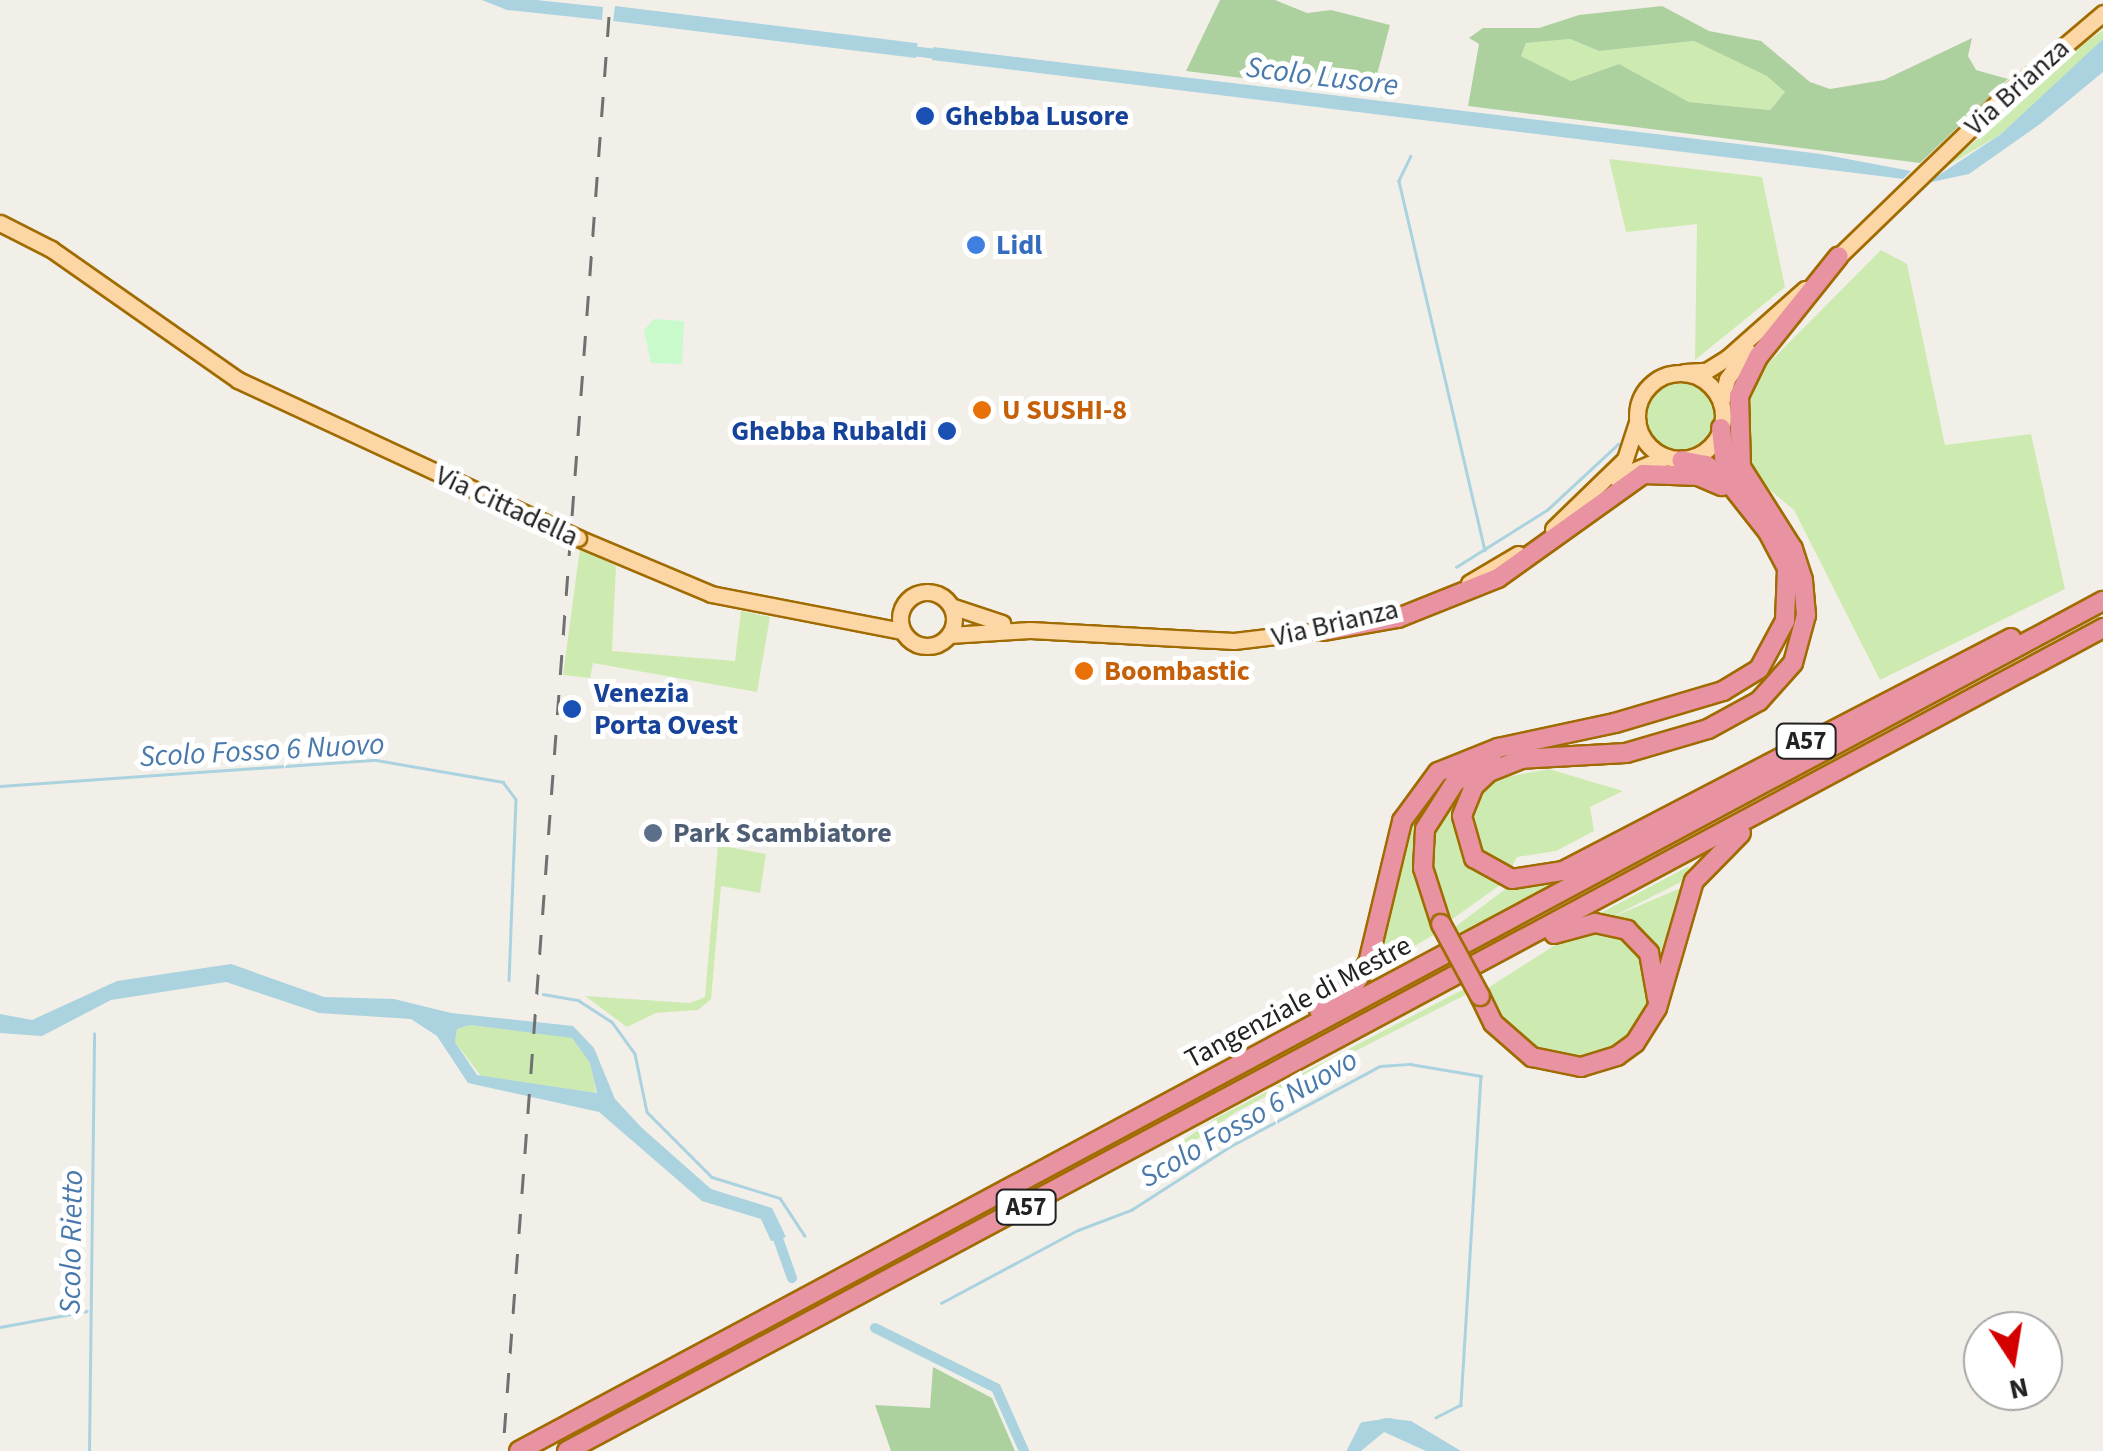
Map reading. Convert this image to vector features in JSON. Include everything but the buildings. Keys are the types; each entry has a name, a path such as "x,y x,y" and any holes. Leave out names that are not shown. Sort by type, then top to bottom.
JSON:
{"highway":[{"name":"A57","path":"1749,496 1736,450 1742,385 1839,256"},
{"name":"A57","path":"1232,1069 1256,1044 1332,1003 1364,969 1411,802 1455,762 1724,691 1759,669 1785,621 1790,582 1749,496 1724,458 1721,428"},
{"name":"A57","path":"1478,768 1527,758 1626,753 1730,720 1778,683 1800,649 1806,596 1793,549 1749,496 1713,468 1674,458"},
{"name":"A57","path":"1324,631 1398,618 1498,578 1643,474 1706,478 1749,496"},
{"name":"A57","path":"1527,758 1489,772 1474,786 1462,816 1474,858 1508,878 1563,871 1930,676 2080,606 2102,602"},
{"name":"Tangenziale di Mestre","path":"519,1451 2102,602"},
{"name":"Tangenziale di Mestre","path":"567,1451 2103,628"},
{"name":"A57","path":"1538,740 1478,768 1444,794 1426,830 1423,868 1441,924 1493,1023 1518,1048 1564,1067 1617,1056 1635,1043 1657,1008 1686,901 1706,862 1731,838 1791,807 1859,758"},
{"name":"A57","path":"1483,961 1501,962 1570,927 1614,926 1650,953 1657,1008"}],"main road":[{"name":"Via Brianza","path":"1839,256 1934,163 2103,12"},
{"name":"Via Cittadella","path":"0,224 85,272 185,347 259,392 578,538 711,594 847,616 902,631"},
{"path":"1604,485 1632,448 1648,386 1717,365 1765,327 1839,256"},
{"path":"1604,485 1674,458 1705,452 1721,428 1721,402 1730,373 1765,327"},
{"path":"1684,372 1711,385 1721,402"},
{"path":"1638,422 1648,445 1674,458"},
{"name":"Via Brianza","path":"949,635 1030,630 1234,640 1324,631 1468,584 1540,540 1604,485"},
{"path":"927,592 951,606 949,635 923,646 902,631 904,605 927,592"},
{"name":"Via Cittadella","path":"847,616 904,605"},
{"name":"Via Brianza","path":"951,606 1030,630"}],"green space":[{"path":"1220,0 1275,0 1307,13 1331,10 1390,25 1372,94 1186,71"},
{"path":"1662,6 1709,31 1761,41 1810,82 1830,89 1884,80 1972,38 1968,56 1976,70 2008,79 1920,163 1468,106 1479,44 1469,38 1483,28 1539,28 1579,15","holes":["1570,39 1599,51 1694,41 1767,76 1785,92 1770,110 1689,102 1619,64 1571,81 1521,56 1526,43"]},
{"path":"2103,30 2103,39 2080,64 2001,134 1942,169 2016,107 2056,63"},
{"path":"1570,39 1599,51 1694,41 1767,75 1785,92 1770,110 1689,102 1619,64 1571,81 1521,56 1526,43"},
{"path":"1609,159 1762,177 1785,287 1695,360 1697,224 1626,232"},
{"path":"1881,250 1907,264 1945,445 2031,434 2065,589 1880,680 1794,510 1752,475 1741,432 1751,381"},
{"path":"654,319 684,321 682,364 651,363 644,330"},
{"path":"1680,380 1694,382 1705,390 1713,401 1713,429 1705,440 1694,448 1680,450 1666,448 1655,440 1647,429 1645,415 1647,401 1655,390 1666,382"},
{"path":"580,548 616,566 612,651 735,661 741,611 770,617 757,692 593,663 590,678 563,675"},
{"path":"1549,769 1623,791 1590,807 1594,831 1556,851 1517,857 1507,876 1480,856 1470,819 1491,780"},
{"path":"1455,772 1425,807 1415,841 1417,883 1437,933 1373,970 1406,829 1432,786"},
{"path":"1474,779 1460,828 1503,883 1451,920 1431,866 1432,838 1440,817"},
{"path":"718,845 766,854 760,893 721,886 711,999 698,1010 656,1013 627,1027 585,996 690,1003 705,997"},
{"path":"1689,866 1687,879 1608,919 1683,887 1665,975 1597,915"},
{"path":"1570,876 1460,937 1455,927 1512,884"},
{"path":"1598,931 1630,941 1651,969 1650,1006 1614,1049 1577,1060 1533,1048 1509,1026 1488,988 1569,936"},
{"path":"1466,988 1469,993 1236,1112 1184,1148 1172,1148 1216,1118"},
{"path":"470,1025 571,1037 591,1064 596,1093 481,1076 455,1042 457,1029"},
{"path":"933,1367 992,1398 1015,1451 891,1451 875,1405 930,1408"}],"water":[{"path":"482,0 536,0 603,7 602,20 507,10"},
{"path":"615,6 918,43 916,58 613,21"},
{"path":"2103,39 2103,72 2040,124 1969,174 1927,183 2001,134"},
{"path":"933,47 1821,154 1911,171 1903,179 932,60"},
{"path":"231,964 324,997 394,999 451,1013 573,1026 594,1048 615,1099 642,1128 711,1189 772,1208 786,1237 771,1241 761,1219 702,1201 599,1112 468,1083 437,1036 411,1019 319,1013 226,982 111,1000 42,1036 0,1033 0,1014 32,1020 117,981","holes":["470,1025 572,1038 590,1063 597,1093 477,1075 455,1042 457,1029"]},
{"path":"1385,1418 1411,1421 1461,1451 1426,1451 1384,1432 1361,1451 1349,1451 1366,1424"}],"waterway":[{"name":"Scolo Lusore","path":"904,50 942,55"},
{"path":"1411,156 1399,181 1485,550"},
{"path":"1456,567 1547,510 1618,444"},
{"name":"Scolo Fosso 6 Nuovo","path":"0,786 376,760 503,782 516,799 509,980"},
{"name":"Scolo Fosso 6 Nuovo","path":"543,994 578,1000 612,1022 635,1054 647,1112 712,1177 780,1198 805,1236"},
{"name":"Scolo Rietto","path":"89,1451 94,1034"},
{"name":"Scolo Fosso 6 Nuovo","path":"941,1303 1078,1230 1131,1210 1229,1147 1380,1066 1410,1064 1481,1076 1461,1405 1436,1418"},
{"path":"775,1230 792,1278"},
{"path":"0,1327 87,1311"},
{"path":"875,1328 996,1388 1024,1451"},
{"path":"1352,1451 1364,1427 1391,1423"}],"railway":[{"path":"504,1433 610,0"}],"place":[{"name":"Ghebba Lusore","path":"925,116"},
{"name":"Lidl","path":"976,245"},
{"name":"U SUSHI-8","path":"982,410"},
{"name":"Ghebba Rubaldi","path":"947,431"},
{"name":"Boombastic","path":"1084,671"},
{"name":"Venezia Porta Ovest","path":"572,709"},
{"name":"Park Scambiatore","path":"653,833"}]}
